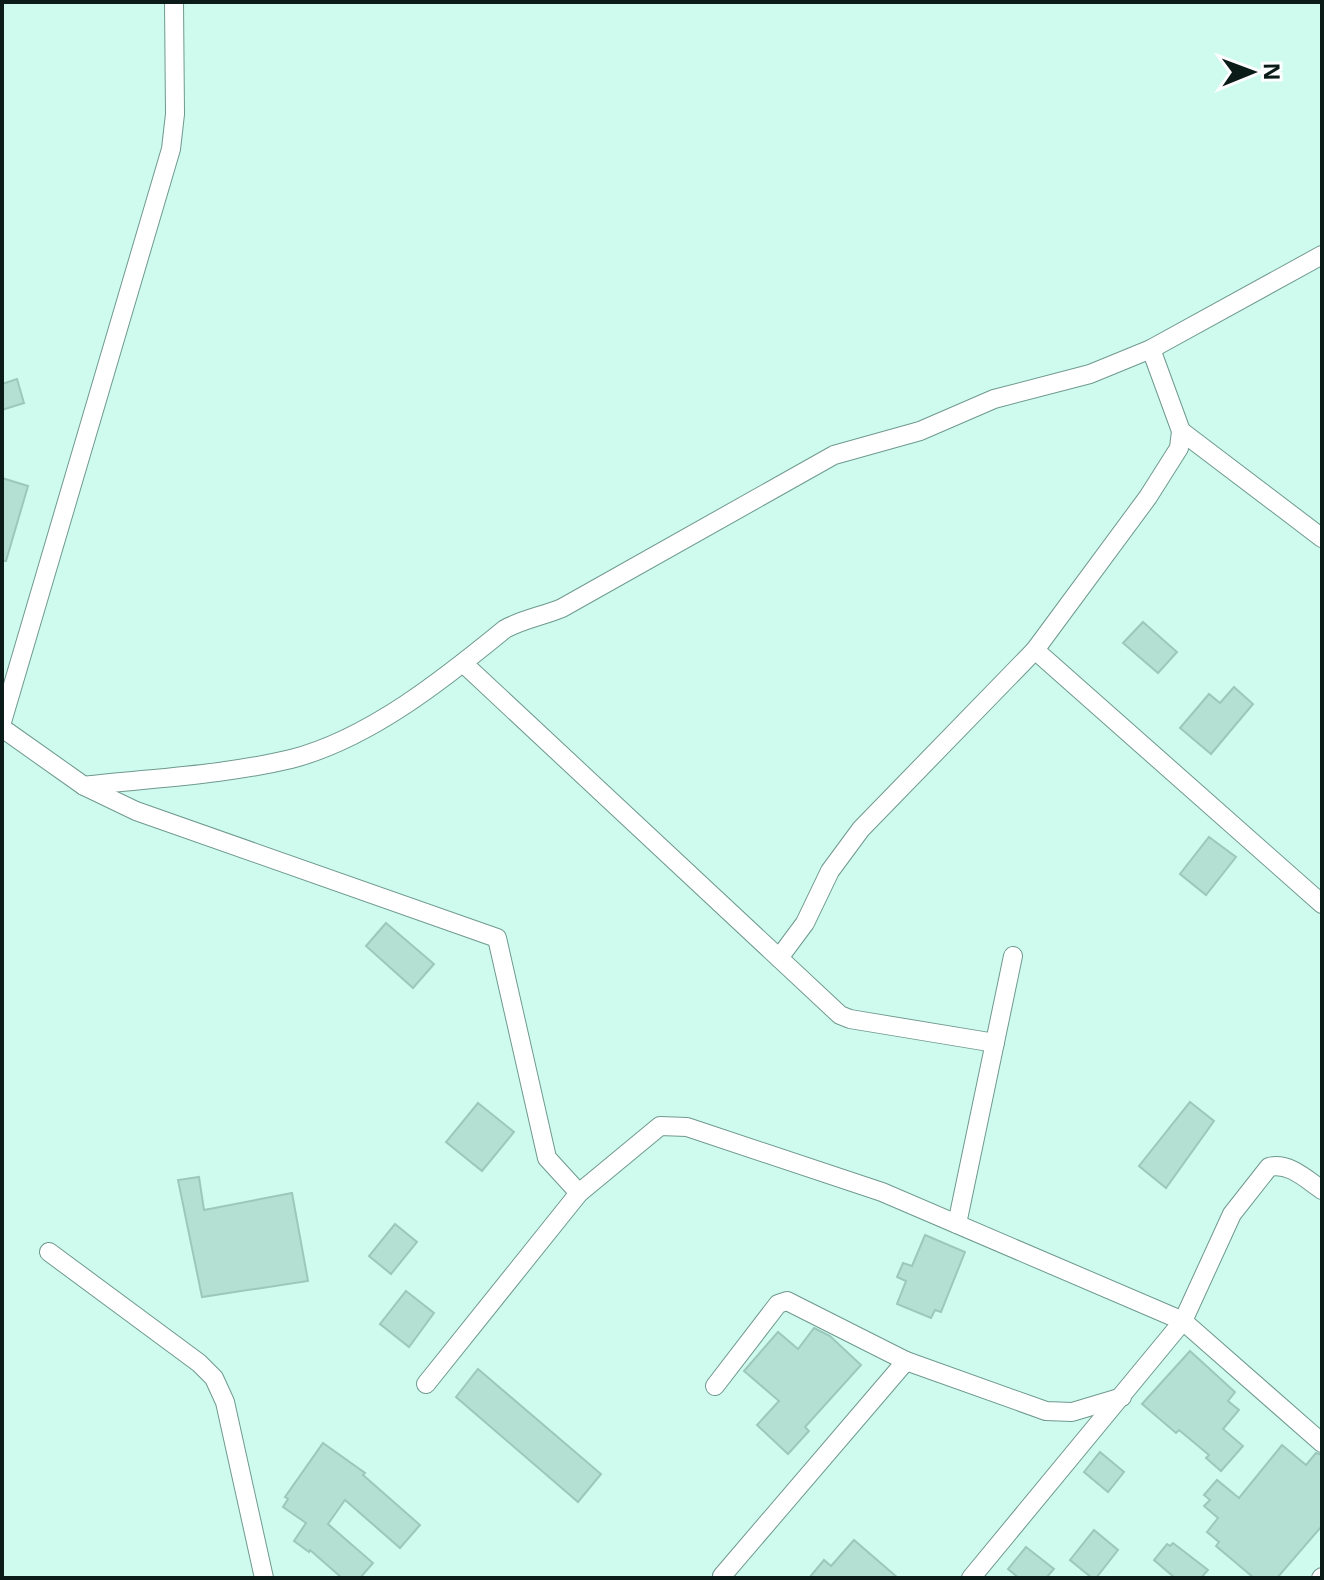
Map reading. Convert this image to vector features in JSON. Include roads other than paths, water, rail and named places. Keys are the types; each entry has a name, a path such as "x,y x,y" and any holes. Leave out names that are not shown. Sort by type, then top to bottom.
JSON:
{"street":[{"path":"174,2 175,114 171,149 2,725 84,786 136,811 497,938 547,1158 579,1193"},
{"path":"84,786 248,767 294,758 351,736 412,700 505,629 521,620 540,617 562,608 834,455 920,431 994,399 1090,374 1151,349 1322,255"},
{"path":"779,958 805,923 830,871 861,829 1035,650 1148,497 1179,448 1181,431 1151,349"},
{"path":"1181,431 1322,538"},
{"path":"1035,650 1322,904"},
{"path":"463,663 840,1015 995,1043"},
{"path":"957,1224 1013,956"},
{"path":"426,1384 579,1193 660,1126 687,1127 882,1192 1183,1321 1322,1443"},
{"path":"971,1578 1183,1321 1232,1214 1269,1167 1288,1167 1322,1190"},
{"path":"49,1252 199,1363 214,1378 225,1402 264,1578"},
{"path":"715,1386 778,1304 787,1301 906,1361 1046,1411 1072,1412 1123,1397"},
{"path":"722,1576 906,1361"}]}
